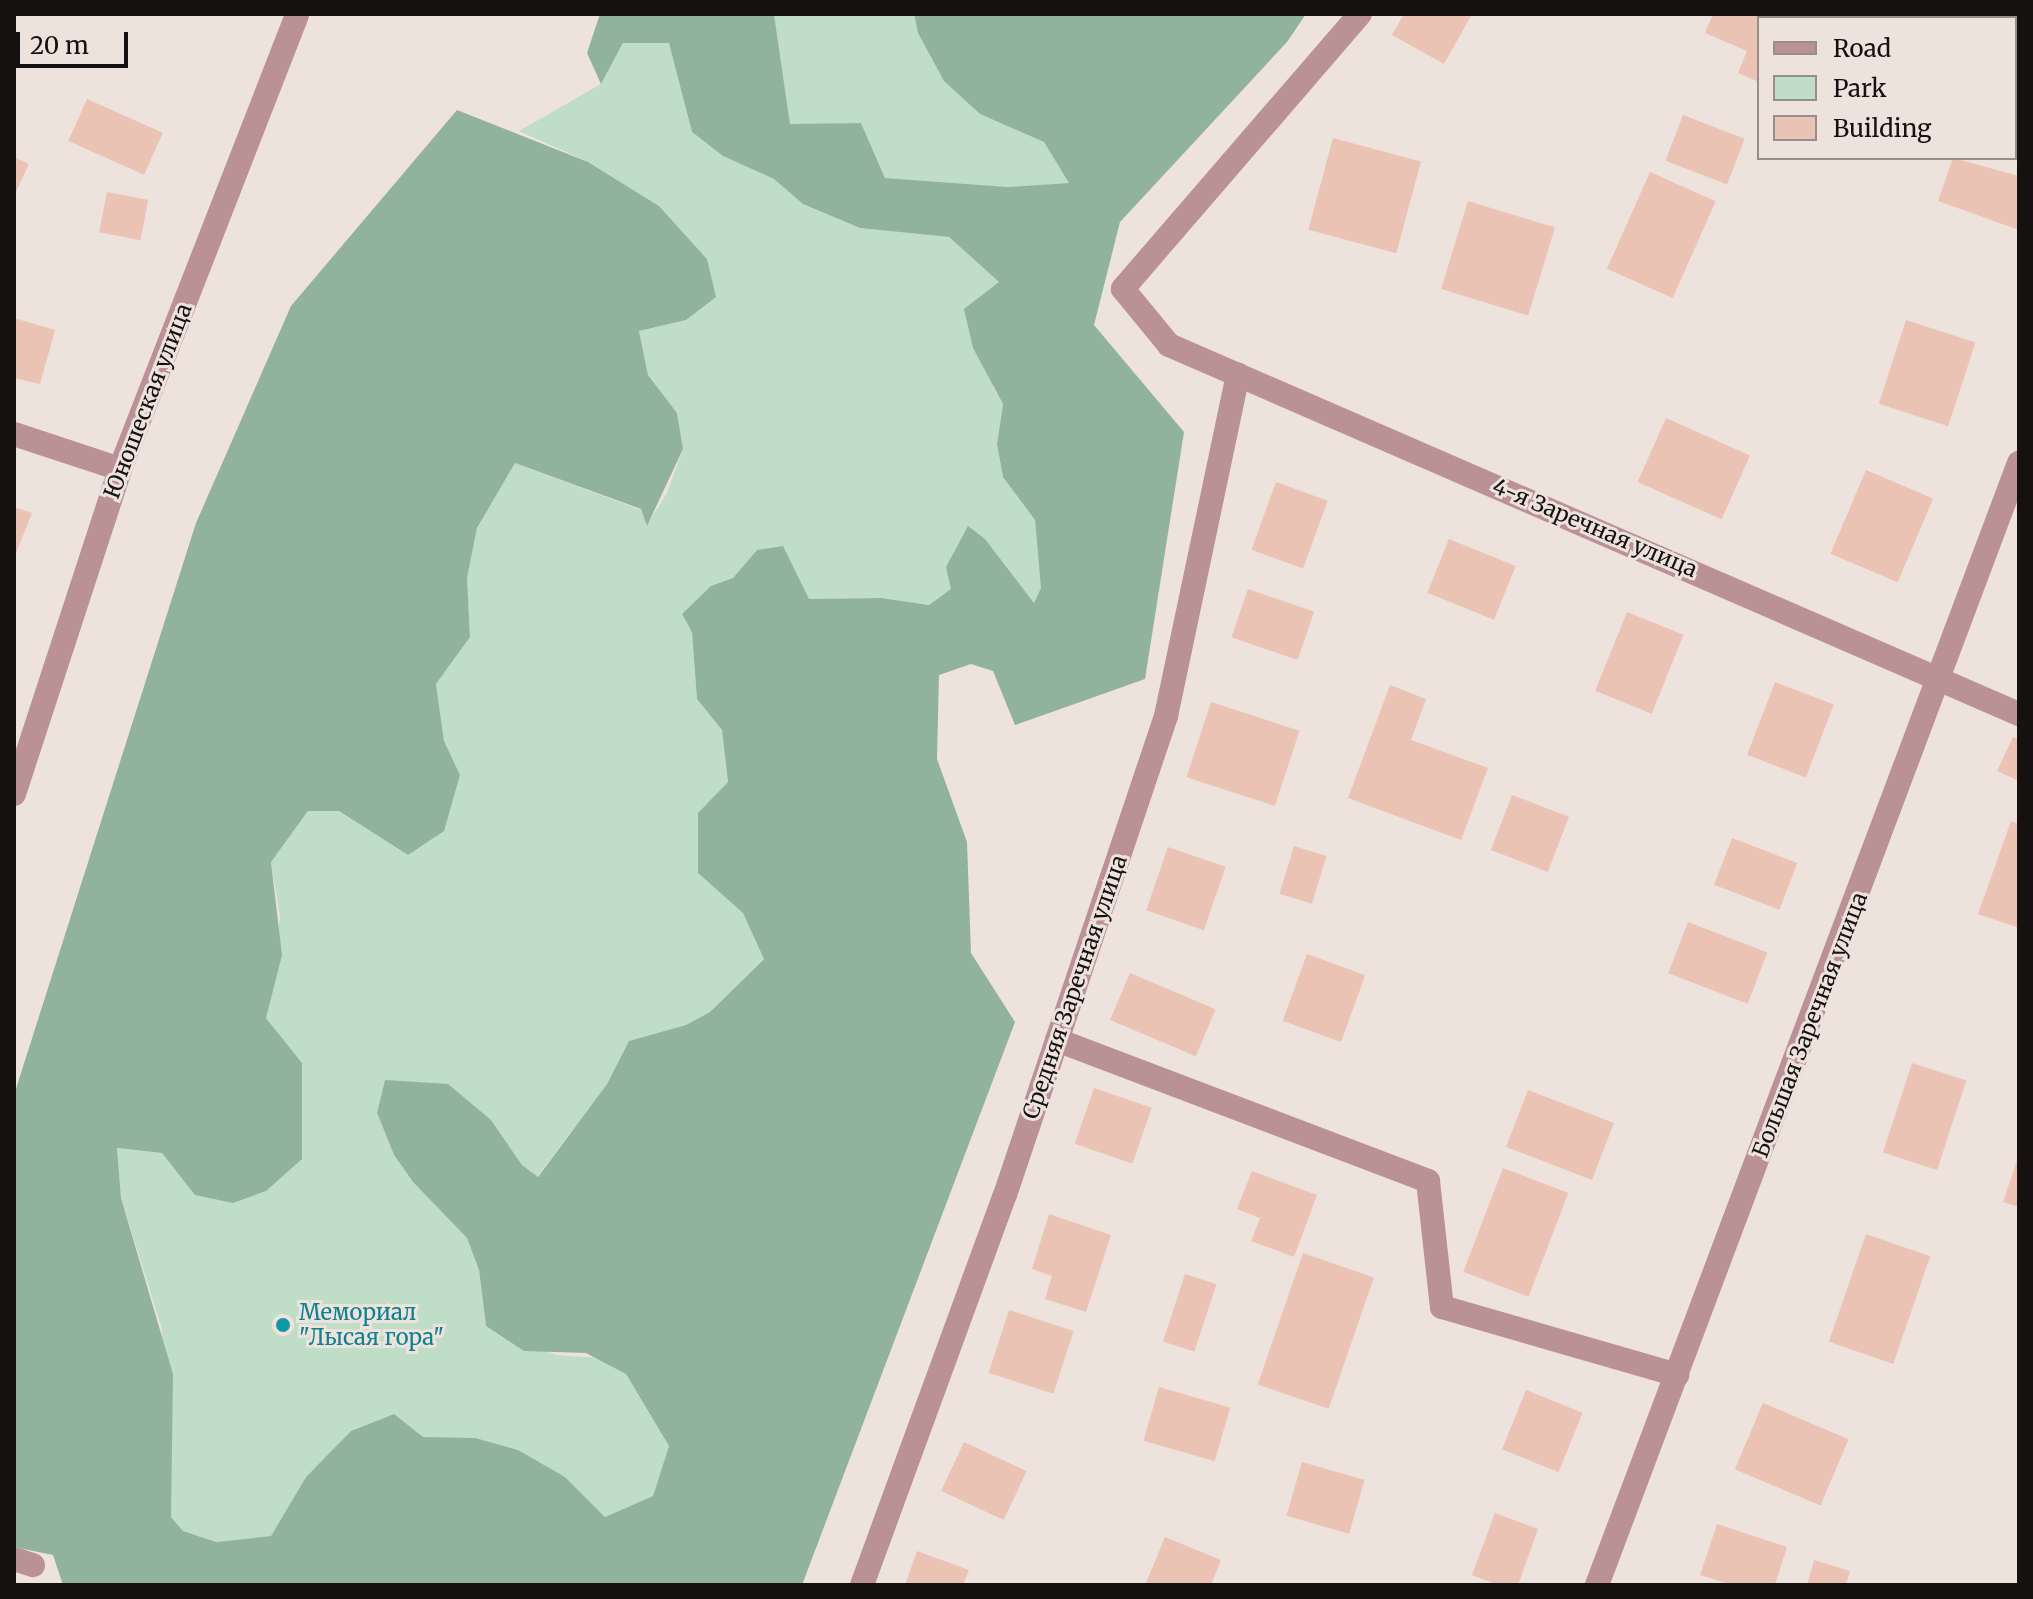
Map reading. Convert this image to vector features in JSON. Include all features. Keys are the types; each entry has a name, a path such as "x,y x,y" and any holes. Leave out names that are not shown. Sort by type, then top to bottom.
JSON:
{"street":[{"name":"Юношеская улица","path":"14,794 120,469 297,14"},
{"name":"4-я Заречная улица","path":"1360,14 1123,289 1169,345 1941,677 2019,714"},
{"name":"Средняя Заречная улица","path":"862,1585 1057,1040 1166,716 1238,375"},
{"path":"14,434 120,469"},
{"name":"Большая Заречная улица","path":"1597,1585 2019,463"},
{"path":"1057,1040 1428,1181 1442,1307 1677,1375"}],"green space":[{"path":"600,14 774,14 790,124 861,123 885,178 1008,187 1069,183 1044,142 980,114 944,81 918,33 914,14 1306,14 1287,42 1120,222 1094,325 1184,432 1145,679 1015,725 993,671 971,664 939,675 937,759 967,842 971,953 1015,1022 802,1585 63,1585 53,1555 14,1547 14,1095 196,523 291,306 457,110 588,162 659,206 707,259 716,297 686,320 639,331 648,375 677,413 683,449 647,526 641,509 515,463 477,528 467,578 470,637 436,684 444,741 460,775 444,831 408,855 339,811 308,811 271,862 282,955 266,1018 302,1063 302,1159 266,1191 233,1203 195,1195 162,1153 117,1148 121,1198 173,1374 171,1517 183,1531 216,1542 271,1536 306,1477 351,1431 394,1414 423,1437 475,1438 518,1450 565,1477 605,1517 653,1496 669,1446 626,1374 586,1353 524,1351 486,1326 479,1270 467,1238 413,1182 394,1155 377,1113 385,1080 448,1084 491,1120 522,1165 538,1177 607,1084 629,1041 686,1025 710,1012 764,959 743,913 698,873 698,813 728,782 722,730 697,699 692,632 682,614 711,586 733,578 757,550 783,546 809,599 881,598 929,605 951,589 946,567 968,526 985,539 1034,603 1041,588 1035,520 1003,477 997,444 1003,404 973,348 964,309 999,282 949,237 860,228 803,204 774,179 723,156 692,132 669,43 623,43 601,84 587,53"},
{"path":"774,14 914,14 918,33 980,114 1044,142 1070,183 1008,187 885,178 861,123 790,125"},
{"path":"623,43 670,43 692,132 723,156 774,179 803,204 860,228 949,237 1000,283 993,387 1003,404 997,444 1003,477 1035,520 1042,588 1034,603 985,539 951,589 929,605 881,598 809,599 757,550 733,578 711,586 692,632 697,699 722,730 728,782 698,813 698,873 743,913 764,958 710,1012 686,1025 629,1041 607,1084 537,1177 522,1165 491,1120 385,1081 377,1114 394,1155 413,1182 467,1238 479,1270 486,1326 556,1355 603,1358 626,1374 669,1446 653,1496 605,1517 565,1477 475,1438 423,1438 394,1414 351,1431 306,1477 271,1536 216,1542 183,1531 171,1517 162,1329 121,1198 117,1148 162,1153 195,1194 302,1159 302,1063 266,1018 280,917 271,862 308,811 339,811 408,855 460,776 444,741 436,684 470,637 467,578 477,528 515,463 641,510 647,525 667,493 683,449 677,413 648,375 639,331 686,320 707,259 659,206 588,162 519,131 601,84"}],"building":[{"path":"1404,14 1472,14 1444,64 1392,35"},
{"path":"1713,14 1816,14 1757,16 1757,81 1738,73 1747,51 1705,33"},
{"path":"87,99 163,133 144,175 68,141"},
{"path":"1683,115 1745,139 1727,184 1665,161"},
{"path":"1333,138 1421,162 1396,253 1308,230"},
{"path":"14,157 29,164 14,196"},
{"path":"1952,160 2019,176 2019,230 1938,201"},
{"path":"1650,172 1716,201 1673,298 1607,269"},
{"path":"107,192 148,200 140,240 99,232"},
{"path":"1468,201 1555,228 1528,316 1441,289"},
{"path":"14,318 55,330 40,384 14,378"},
{"path":"1906,320 1975,343 1948,426 1879,404"},
{"path":"1666,418 1750,455 1722,519 1638,482"},
{"path":"1866,470 1933,499 1898,582 1830,554"},
{"path":"1276,482 1328,501 1303,568 1251,550"},
{"path":"14,507 32,513 14,558"},
{"path":"1449,539 1516,566 1494,620 1427,593"},
{"path":"1248,589 1314,612 1298,660 1231,637"},
{"path":"1627,612 1684,635 1652,714 1595,691"},
{"path":"1775,682 1834,705 1806,777 1747,755"},
{"path":"1390,685 1426,699 1411,740 1488,768 1461,840 1348,798"},
{"path":"1211,702 1299,731 1275,806 1187,777"},
{"path":"2013,737 2019,740 2019,781 1997,771"},
{"path":"1512,795 1569,817 1548,872 1491,850"},
{"path":"2011,821 2019,824 2019,928 1978,914"},
{"path":"1732,838 1797,863 1779,910 1714,885"},
{"path":"1294,846 1327,856 1312,904 1279,894"},
{"path":"1168,847 1226,867 1204,930 1146,910"},
{"path":"1688,922 1767,952 1748,1004 1668,973"},
{"path":"1307,954 1365,975 1341,1042 1283,1021"},
{"path":"1130,973 1216,1009 1196,1056 1110,1020"},
{"path":"1912,1063 1966,1081 1937,1170 1883,1152"},
{"path":"1094,1088 1152,1108 1132,1164 1075,1144"},
{"path":"1528,1090 1614,1123 1592,1180 1506,1147"},
{"path":"2019,1157 2019,1207 2003,1202"},
{"path":"1503,1168 1568,1193 1529,1297 1463,1272"},
{"path":"1252,1171 1317,1195 1294,1257 1251,1241 1260,1218 1237,1209"},
{"path":"1049,1214 1111,1235 1086,1312 1045,1299 1052,1276 1032,1269"},
{"path":"1866,1234 1930,1256 1893,1364 1829,1342"},
{"path":"1303,1253 1374,1277 1329,1409 1258,1384"},
{"path":"1185,1274 1216,1284 1194,1352 1163,1342"},
{"path":"1009,1310 1074,1331 1053,1394 989,1373"},
{"path":"1159,1387 1230,1407 1215,1461 1144,1441"},
{"path":"1526,1390 1583,1413 1559,1472 1502,1449"},
{"path":"1763,1403 1849,1439 1820,1506 1735,1469"},
{"path":"964,1442 1027,1471 1004,1520 941,1491"},
{"path":"1302,1462 1364,1480 1349,1534 1287,1516"},
{"path":"1495,1513 1538,1529 1518,1585 1498,1585 1472,1575"},
{"path":"1717,1524 1787,1547 1775,1585 1732,1585 1700,1575"},
{"path":"1165,1537 1221,1560 1211,1585 1145,1585"},
{"path":"917,1551 969,1570 963,1585 905,1585"},
{"path":"1814,1560 1850,1571 1846,1585 1807,1585"}],"place":[{"name":"Мемориал \"Лысая гора\"","path":"283,1325"}]}
